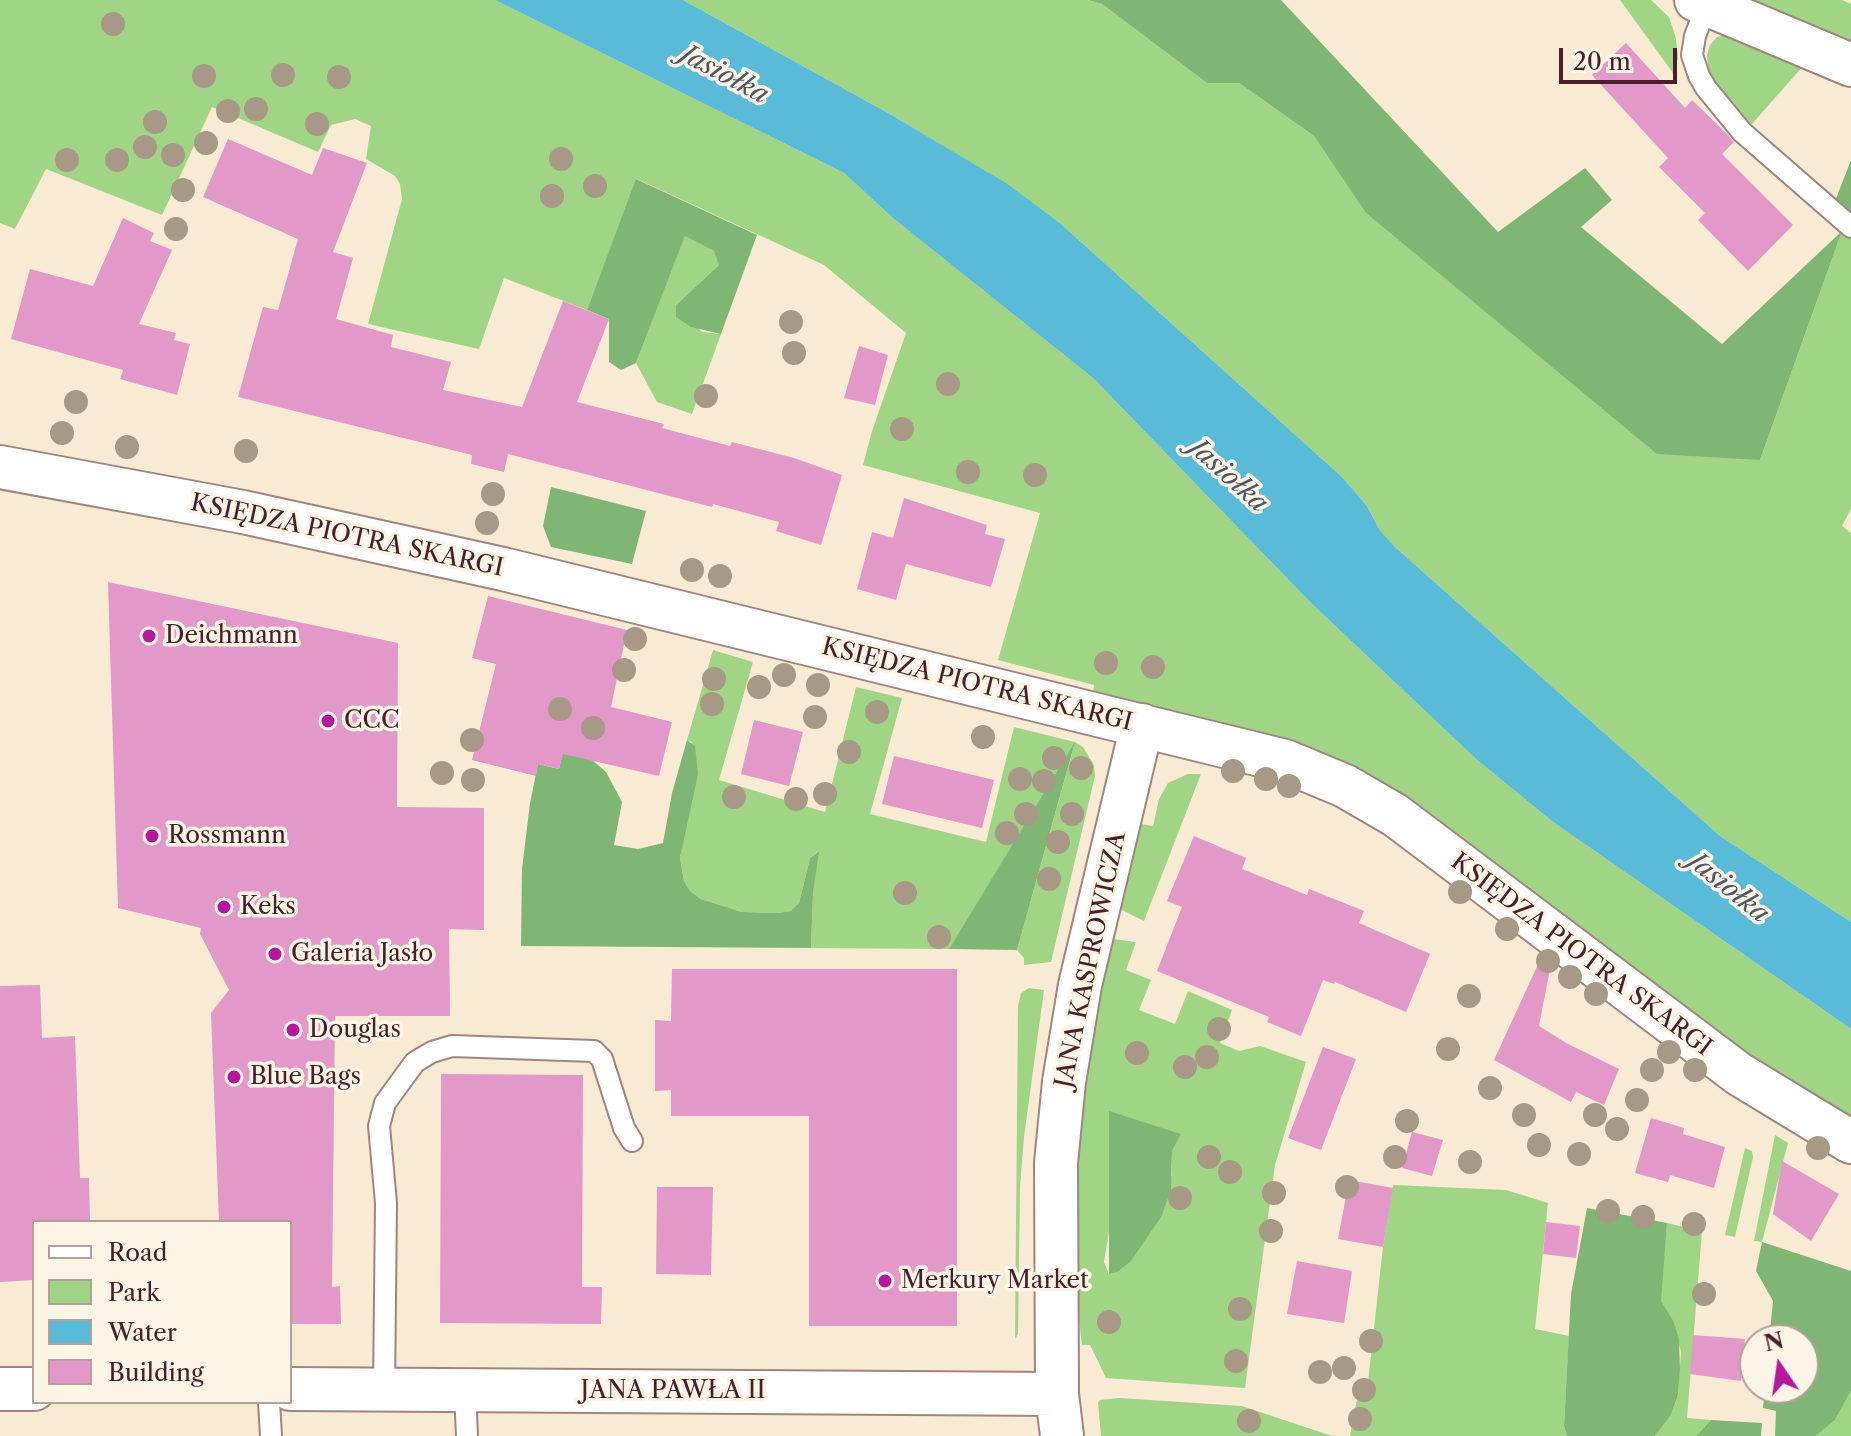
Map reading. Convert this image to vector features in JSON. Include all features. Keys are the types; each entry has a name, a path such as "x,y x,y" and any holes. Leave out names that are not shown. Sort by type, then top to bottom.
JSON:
{"street":[{"path":"1702,2 1851,65"},
{"name":"KSIĘDZA PIOTRA SKARGI","path":"0,467 243,512 503,569 1285,761 1319,774 1395,815 1739,1074 1851,1142"},
{"name":"JANA KASPROWICZA","path":"1062,1436 1057,1394 1056,1163 1064,1082 1080,985 1142,725"},
{"path":"0,1389 32,1389"},
{"name":"JANA PAWŁA II","path":"292,1389 1057,1394"}],"lane":[{"path":"1702,2 1692,55 1706,88 1742,132 1851,227"},
{"path":"384,1390 386,1203 379,1126 385,1103 415,1062 432,1052 452,1046 594,1051 602,1059 624,1128 632,1141"},
{"path":"465,1390 467,1436"},
{"path":"269,1404 271,1436"}],"green space":[{"path":"0,0 495,0 844,173 894,219 1093,378 1310,602 1476,759 1553,822 1851,1029 1851,1121 1749,1060 1522,885 1093,695 1094,685 998,660 1040,513 863,465 906,333 824,265 637,179 587,310 504,278 479,349 368,324 402,199 400,184 395,176 366,159 371,126 355,119 331,125 318,152 212,107 162,215 46,169 15,229 0,223"},
{"path":"683,0 1088,0 1102,4 1207,83 1239,83 1314,136 1365,212 1760,460 1842,231 1851,238 1851,509 1842,526 1851,533 1851,922 1720,836 1395,547 1379,529 1367,506 1342,477 1061,224 1005,183 888,113"},
{"path":"1088,0 1281,0 1498,232 1585,168 1612,200 1581,227 1722,344 1842,231 1760,460 1657,454 1365,212 1314,136 1239,83 1207,83 1102,4"},
{"path":"1620,0 1651,0 1669,17 1678,58 1673,73"},
{"path":"1750,0 1842,0 1851,4 1851,43"},
{"path":"1730,34 1806,63 1751,125 1715,84 1708,68 1710,45 1717,37"},
{"path":"1851,160 1851,216 1835,201"},
{"path":"636,179 757,235 721,334 691,327 676,317 676,305 719,265 714,251 685,236 636,363 621,370 609,362 609,319 587,310"},
{"path":"685,235 714,251 719,265 676,305 702,332 721,334 692,414 657,402 636,363"},
{"path":"551,487 646,511 632,564 551,547 543,526"},
{"path":"713,650 753,662 719,780 825,812 856,687 902,698 870,814 986,842 1014,727 1075,742 1083,747 1094,765 1095,776 1051,962 1024,965 1024,958 1017,950 1074,746 949,949 811,948 818,851 810,858 799,903 792,911 742,912 701,899 690,891 684,881 680,858 687,819 692,742 687,740"},
{"path":"687,740 695,746 698,774 680,858 684,881 690,891 701,899 742,912 791,911 799,903 810,858 819,851 813,894 811,948 521,946 522,869 538,764 559,769 563,752 591,759 606,772 622,802 614,845 638,849 663,843 672,793"},
{"path":"1075,742 1017,950 949,949"},
{"path":"1188,774 1201,774 1144,921 1120,909 1141,824 1153,826 1159,799 1168,783"},
{"path":"1113,939 1136,942 1126,970 1151,980 1139,1010 1175,1024 1188,991 1232,1010 1220,1043 1239,1051 1260,1046 1306,1062 1275,1165 1245,1388 1106,1378 1090,1345 1082,1345 1075,1286 1076,1179 1092,1034","holes":["1110,1112 1180,1134 1172,1151 1172,1175 1109,1274 1104,1262 1109,1231"]},
{"path":"1029,988 1044,990 1024,1137 1020,1187 1018,1334 1015,1339 1018,1006 1021,993"},
{"path":"1109,1111 1181,1134 1172,1151 1171,1190 1161,1217 1131,1261 1109,1274"},
{"path":"1775,1135 1788,1143 1762,1242 1754,1241"},
{"path":"1745,1148 1752,1151 1753,1157 1735,1237 1725,1235"},
{"path":"1393,1185 1506,1190 1548,1203 1535,1329 1569,1336 1564,1426 1567,1436 1350,1436 1357,1399 1366,1400"},
{"path":"1587,1208 1667,1223 1661,1301 1673,1320 1679,1339 1680,1370 1678,1395 1671,1415 1655,1436 1567,1436 1564,1426 1571,1294"},
{"path":"1667,1223 1702,1231 1687,1418 1711,1420 1696,1436 1655,1436 1671,1415 1678,1395 1681,1352 1673,1320 1660,1301"},
{"path":"1762,1242 1851,1271 1851,1391 1835,1420 1816,1436 1775,1436 1776,1411 1763,1408 1763,1404 1819,1404 1819,1324 1771,1324 1773,1301 1756,1271"},
{"path":"1851,1391 1851,1436 1816,1436 1835,1420"},
{"path":"1119,1398 1242,1406 1332,1436 1101,1436 1098,1403 1100,1400"},
{"path":"1711,1420 1762,1423 1761,1436 1696,1436"}],"water":[{"name":"Jasiołka","path":"495,0 683,0 888,113 1006,183 1061,224 1342,477 1367,506 1379,529 1395,547 1720,836 1851,922 1851,1029 1553,822 1476,759 1310,602 1093,378 894,219 844,173"}],"building":[{"path":"1626,43 1685,108 1692,100 1728,135 1734,142 1722,154 1793,225 1748,271 1698,220 1705,213 1659,167 1668,158 1592,75"},
{"path":"228,139 312,175 323,148 367,163 333,252 353,258 336,319 393,335 391,347 451,362 443,390 522,407 563,301 609,319 577,402 664,424 662,428 730,446 732,442 794,458 842,475 821,545 776,531 779,522 713,504 712,507 508,454 504,472 471,464 472,455 238,397 263,307 278,310 298,239 203,197"},
{"path":"123,218 154,233 150,241 172,250 139,324 176,333 174,340 190,344 177,395 120,379 123,370 11,339 30,269 93,286"},
{"path":"859,346 888,355 875,405 844,398"},
{"path":"904,498 987,525 985,534 1005,539 991,587 906,564 896,600 857,589 872,532 893,538"},
{"name":"Galeria Jasło","path":"108,582 398,643 397,807 484,808 484,930 449,929 450,1016 335,1016 332,1287 340,1286 341,1324 292,1324 292,1220 219,1220 211,1013 229,990 200,934 201,928 118,908"},
{"path":"488,596 627,630 611,707 672,722 659,776 563,754 559,769 538,764 536,776 472,760 496,664 472,658"},
{"path":"754,720 803,732 789,786 741,774"},
{"path":"894,756 994,780 982,828 882,804"},
{"path":"1194,836 1246,858 1242,869 1307,895 1309,889 1364,911 1359,923 1430,954 1406,1012 1335,982 1323,980 1301,1036 1267,1022 1269,1017 1157,971 1182,907 1167,901"},
{"path":"1540,960 1551,964 1539,1026 1619,1069 1604,1105 1576,1092 1571,1102 1494,1060"},
{"path":"672,969 957,969 957,1326 809,1326 809,1116 671,1116 671,1090 655,1091 655,1020 671,1021"},
{"path":"40,985 42,1038 75,1036 80,1178 89,1178 90,1220 32,1220 32,1280 0,1282 0,986"},
{"path":"1323,1047 1356,1059 1321,1150 1288,1138"},
{"path":"441,1074 583,1075 582,1287 602,1287 601,1324 440,1323"},
{"path":"1651,1118 1684,1128 1683,1134 1725,1147 1714,1188 1670,1175 1668,1182 1635,1173"},
{"path":"1412,1132 1443,1140 1432,1176 1402,1168"},
{"path":"1782,1161 1839,1194 1811,1241 1773,1214"},
{"path":"1349,1180 1393,1188 1383,1247 1338,1239"},
{"path":"657,1187 713,1187 711,1275 656,1274"},
{"path":"1546,1222 1580,1226 1576,1258 1543,1254"},
{"path":"1297,1261 1352,1271 1344,1323 1287,1314"},
{"path":"1693,1335 1739,1339 1739,1381 1690,1374"}],"place":[{"name":"Deichmann","path":"149,636"},
{"name":"CCC","path":"328,721"},
{"name":"Rossmann","path":"152,836"},
{"name":"Keks","path":"224,907"},
{"name":"Galeria Jasło","path":"275,954"},
{"name":"Douglas","path":"293,1030"},
{"name":"Blue Bags","path":"234,1077"},
{"name":"Merkury Market","path":"885,1281"}]}
